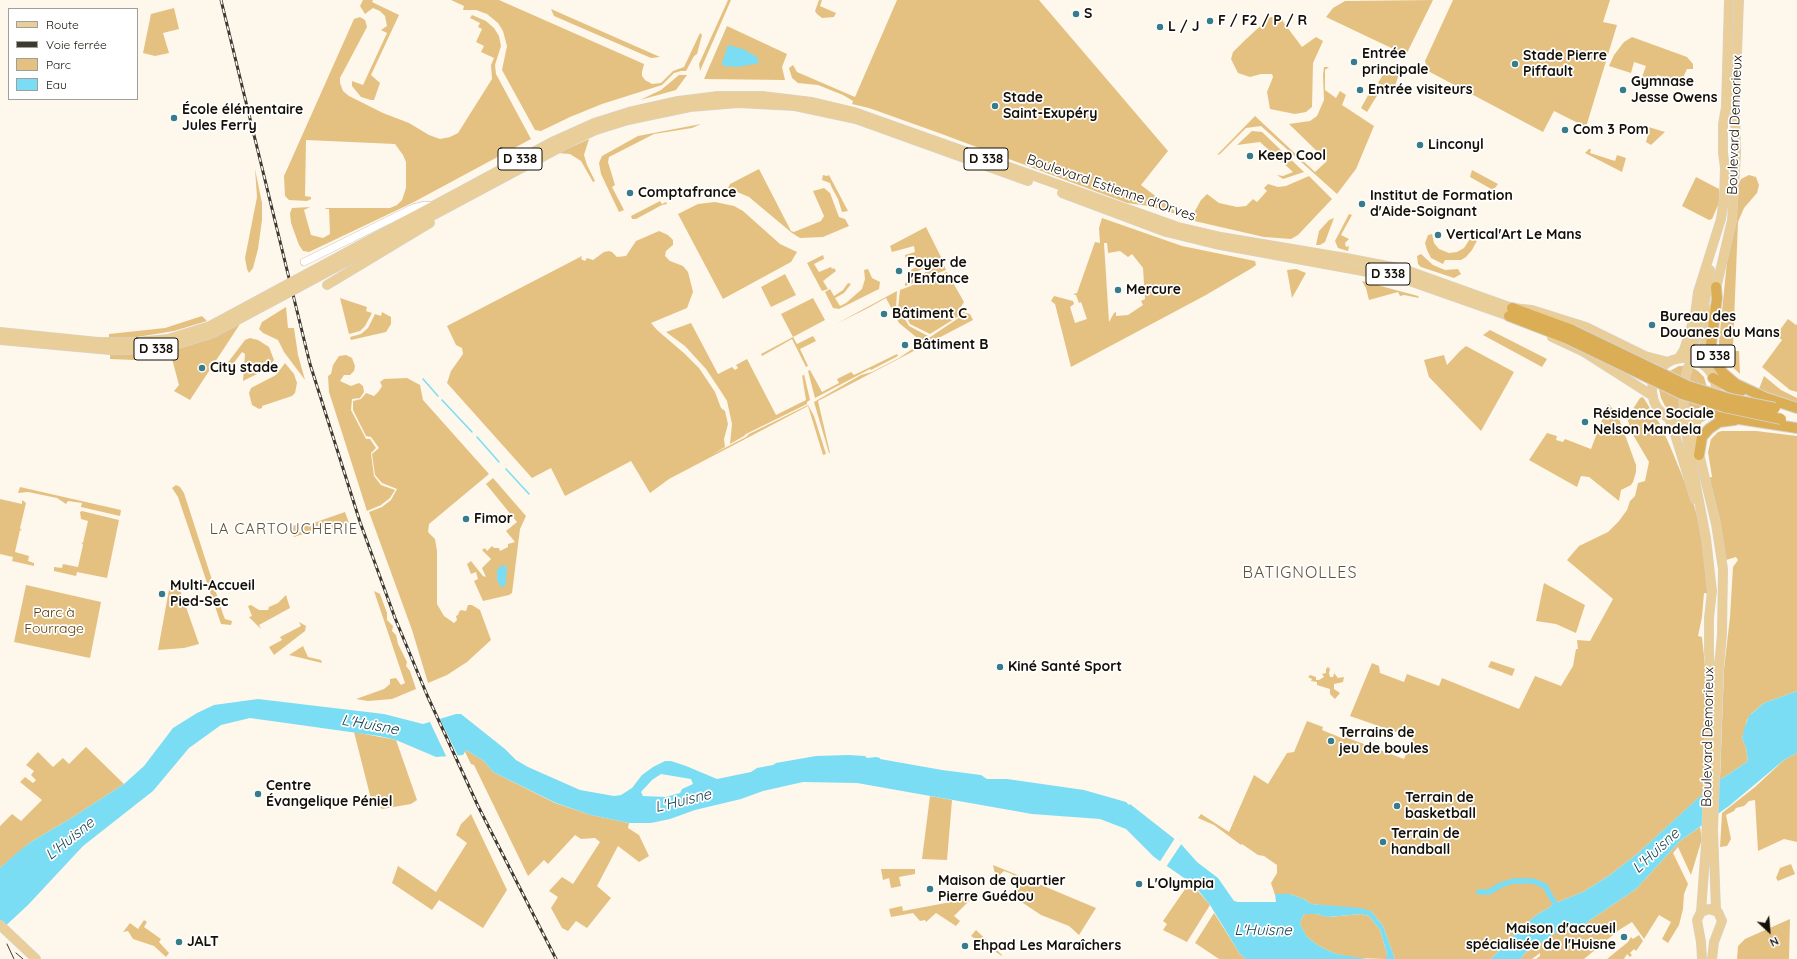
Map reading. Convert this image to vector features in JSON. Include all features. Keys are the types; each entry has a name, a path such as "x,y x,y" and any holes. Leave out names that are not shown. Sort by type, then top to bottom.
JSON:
{"highway":[{"name":"D 338","path":"1716,287 1718,293 1711,345 1716,363 1723,373 1732,381 1766,398"},
{"name":"Boulevard Estienne d'Orves","path":"1510,312 1519,320 1569,334"},
{"name":"Boulevard Estienne d'Orves","path":"1510,312 1569,334"},
{"name":"D 338","path":"1569,334 1688,386 1730,399 1797,414"},
{"name":"D 338","path":"1569,334 1682,394 1724,407 1797,422"},
{"name":"D 338","path":"1713,378 1728,387 1797,408"},
{"path":"1701,416 1718,413 1739,419 1797,428"},
{"path":"1699,455 1702,438 1709,429 1719,422 1739,419"}],"main road":[{"name":"Boulevard Demorieux","path":"1720,220 1724,199 1725,168 1723,153 1723,124 1726,107 1728,0"},
{"name":"Boulevard Demorieux","path":"1726,250 1732,224 1736,154 1735,106 1739,0"},
{"name":"Boulevard Estienne d'Orves","path":"342,260 434,206 554,141 608,118 648,107 696,98 769,96 812,102 854,112 1178,227 1221,237 1403,269 1510,312"},
{"name":"Boulevard Estienne d'Orves","path":"342,260 446,211 572,140 596,130 628,120 677,108 738,103 795,106 856,119 1166,232 1215,244 1373,271 1401,278 1510,312"},
{"name":"D 338","path":"327,285 426,226 446,211"},
{"path":"1691,354 1705,301 1710,269 1722,225 1720,220"},
{"path":"1679,358 1684,350 1695,315 1696,300 1720,220"},
{"path":"1698,484 1699,455 1694,433 1701,416 1711,406 1715,388 1713,378 1707,368 1704,356 1704,345 1716,287 1726,250"},
{"path":"1705,301 1726,250"},
{"name":"D 338","path":"0,340 110,350 138,350 168,347 212,329 342,260"},
{"path":"1701,284 1710,269"},
{"path":"1510,312 1532,310 1586,327 1645,356 1657,361 1668,362"},
{"path":"1519,320 1584,352 1653,396"},
{"name":"D 338","path":"0,332 98,342 137,342 168,339 212,329"},
{"path":"1702,499 1698,484 1668,417 1658,408 1653,396 1653,384 1655,376 1660,369 1668,362 1679,358 1695,360 1707,368"},
{"path":"1684,414 1683,388 1688,367"},
{"path":"1668,417 1681,421 1701,416"},
{"path":"1685,427 1689,453 1702,499"},
{"name":"Boulevard Demorieux","path":"1702,499 1712,591 1709,618 1709,652 1712,686 1713,756"},
{"name":"Boulevard Demorieux","path":"1702,499 1722,560 1722,634 1713,756 1710,833 1701,912 1697,920 1700,930 1702,959"},
{"name":"Boulevard Demorieux","path":"1710,833 1716,910 1720,914 1722,921 1718,931 1712,959"},
{"path":"1701,912 1709,909 1716,910"},
{"path":"0,926 36,959"},
{"path":"1700,930 1708,934 1718,931"}],"street":[{"name":"D 338","path":"304,262 413,208 425,205 434,206"}],"green space":[{"path":"363,0 373,0 372,2 399,15 371,75 380,83 374,100 361,97 352,86 352,81 363,85 387,33 381,30 387,26 385,16 380,11 373,8 365,14 360,6"},
{"path":"451,0 499,0 644,64 642,76 645,80 652,84 661,83 673,71 684,67 700,33 702,35 697,54 694,56 686,71 674,73 662,85 602,104 541,131 535,130 502,70 507,46 503,31 498,23 487,14 476,10 463,10 464,6"},
{"path":"728,0 731,0 700,71 699,64"},
{"path":"819,0 822,0 820,6 836,13 834,17 822,18 817,14 815,11"},
{"name":"Stade Saint-Exupéry","path":"897,0 1039,0 1168,151 1141,185 1180,215 1149,206 1127,203 939,133 869,108 852,104 853,101 843,95 818,85 798,83 792,78 789,68 793,65 797,72 855,97"},
{"path":"1433,0 1406,55 1326,17 1333,8 1345,1"},
{"name":"Stade Pierre Piffault","path":"1453,0 1610,0 1603,22 1617,25 1586,127 1554,111 1543,132 1428,71 1425,61"},
{"path":"174,8 179,29 163,33 169,53 155,56 143,53 151,14"},
{"path":"551,9 660,57 651,58 554,16"},
{"path":"472,15 486,21 494,28 499,36 501,46 495,65 496,74 531,139 412,203 309,252 303,251 299,245 291,223 290,213 292,208 310,207 304,210 311,235 323,238 330,234 329,209 325,209 326,208 390,208 397,205 402,200 406,188 406,162 395,144 306,140 305,196 311,197 311,199 307,201 289,200 285,196 284,176 354,19 360,17 365,20 367,27 340,78 343,91 349,96 383,113 409,123 429,135 440,139 450,137 458,133 492,79 491,65 494,58 481,52 484,46 476,42 482,29 478,27 480,23 470,18"},
{"path":"1270,17 1281,17 1302,47 1316,37 1323,41 1313,63 1312,107 1306,112 1295,114 1270,109 1267,92 1273,77 1272,74 1261,74 1250,77 1238,73 1231,59 1233,52"},
{"path":"727,26 787,54 782,67 785,80 704,79"},
{"path":"1632,37 1687,57 1693,64 1693,69 1687,69 1681,82 1657,75 1655,80 1642,77 1646,66 1634,62 1631,73 1609,66 1614,55 1624,42"},
{"path":"1388,66 1399,74 1393,92 1378,83"},
{"path":"1324,67 1329,67 1325,70 1325,90 1336,98 1340,91 1346,95 1342,105 1374,126 1356,169 1337,194 1261,126 1246,128 1220,154 1217,155 1255,116 1315,172 1327,161 1289,124 1310,121 1317,116 1324,100"},
{"path":"679,75 687,75 676,90 640,100 661,90"},
{"path":"1371,90 1378,94 1367,112 1361,108"},
{"path":"701,124 692,128 654,134 609,157 608,162 615,185 612,187 624,210 619,212 601,174 599,163 602,156 638,136"},
{"path":"1642,125 1665,132 1651,145 1646,142 1648,135 1639,132"},
{"path":"1252,131 1262,132 1304,172 1283,179 1277,175 1283,176 1293,172 1260,142 1237,145"},
{"path":"589,139 584,155 595,181 593,182 581,161 570,154 558,153"},
{"path":"1591,149 1590,153 1615,161 1617,155 1626,158 1622,172 1585,153"},
{"path":"255,169 262,203 262,220 258,249 253,268 249,273 245,258 257,197"},
{"path":"759,169 791,231 794,232 821,221 824,216 813,191 824,188 830,193 839,217 845,219 849,226 823,237 800,238 792,233 749,197 728,188 730,184"},
{"path":"1472,170 1498,184 1493,190 1470,177"},
{"path":"823,175 829,175 848,211 842,212 838,199 830,183 822,180"},
{"path":"1749,175 1756,177 1759,185 1757,193 1744,208 1738,222 1733,346 1734,351 1739,351 1740,374 1723,358 1720,351 1719,342 1728,251 1736,191 1741,179"},
{"path":"1309,176 1332,199 1298,235 1291,239 1264,237 1190,220 1201,200 1207,194 1219,203 1237,207 1246,206 1253,199 1257,202 1267,191 1264,188 1268,184 1278,187 1286,186"},
{"path":"1696,177 1719,189 1719,203 1712,219 1709,220 1682,206"},
{"path":"660,201 662,204 666,202 667,204 662,205 636,219 632,219 631,216"},
{"path":"715,202 734,206 743,211 780,244 797,252 791,262 723,299 678,214 698,204"},
{"path":"1349,214 1352,215 1341,235 1349,239 1345,243 1346,247 1349,246 1348,251 1338,248 1335,241"},
{"path":"1102,218 1182,246 1255,261 1256,265 1206,295 1071,367 1055,304 1051,301 1054,296 1073,301 1074,304 1070,307 1075,323 1087,319 1081,302 1079,303 1076,295 1073,294 1077,293 1095,242 1100,243 1099,228","holes":["1104,243 1107,243 1108,253 1120,251 1128,257 1132,254 1143,268 1145,299 1141,301 1143,305 1128,315 1116,316 1116,312 1114,313 1109,322"]},
{"path":"1334,218 1325,242 1320,245 1316,245 1319,231 1329,220"},
{"path":"926,227 942,259 912,274 911,270 916,267 911,260 906,259 905,255 915,252 914,246 892,252 890,246"},
{"path":"659,231 668,235 673,240 673,245 666,251 665,256 670,261 683,266 688,272 693,292 687,308 651,323 699,368 715,392 721,408 725,411 728,424 724,439 725,447 713,454 749,434 808,405 814,416 826,454 823,455 808,406 669,479 650,493 631,461 565,496 551,468 532,478 447,383 451,371 463,354 462,348 456,345 447,326 582,256 581,259 585,261 587,258 593,260 604,252 609,251 617,257 626,256 636,241"},
{"path":"1476,233 1480,235 1472,250 1466,257 1461,260 1445,260 1443,264 1431,258 1425,243 1428,235 1432,234 1434,243 1439,249 1449,253 1457,252 1464,248 1470,239 1472,240"},
{"path":"1421,254 1433,265 1445,270 1458,269 1461,274 1454,278 1421,267 1418,264 1417,256"},
{"path":"823,255 824,259 814,264 819,272 831,267 836,271 823,281 828,289 822,291 807,263"},
{"path":"943,263 946,270 905,286 905,283"},
{"path":"868,269 872,278 880,282 879,289 839,309 833,308 825,292 830,289 834,296 843,290 848,283 851,284 844,293 835,298 840,306 846,303 862,289 865,279 864,270"},
{"path":"1296,269 1306,273 1292,298 1287,270"},
{"path":"947,272 964,302 961,307 967,311 930,334 910,324 904,313 898,308 900,290"},
{"path":"785,274 796,295 771,307 761,287"},
{"path":"1362,281 1418,296 1419,298 1404,295 1400,296 1398,292 1369,300 1366,288"},
{"path":"897,291 896,309 902,314 909,326 928,336 921,341 899,323 886,298 836,324"},
{"path":"340,298 367,307 366,311 372,313 365,326 360,331 349,334"},
{"path":"813,298 825,320 793,337 781,314"},
{"path":"286,307 288,328 294,328 298,355 305,380 284,352 278,340 263,333 259,329 262,322"},
{"path":"382,312 391,317 391,324 386,332 351,340 350,337 361,334 368,328 375,314 381,316"},
{"path":"966,313 970,314 973,320 818,401 829,453 814,402 861,375 872,372 899,358"},
{"path":"202,316 207,321 174,331 137,337 109,337 109,334 165,328"},
{"path":"1788,319 1796,325 1797,324 1797,392 1790,390 1762,367 1782,340 1776,335"},
{"path":"691,323 718,374 732,367 735,370 738,368 736,365 747,359 776,415 806,400 802,375 803,376 804,374 810,400 807,404 746,434 730,444 732,424 727,401 706,369 685,346 666,332"},
{"path":"240,324 190,400 174,391 179,385 171,355 134,360 110,359 110,355 145,354 177,349 210,339"},
{"path":"1490,330 1547,359 1542,367 1483,335"},
{"path":"813,336 816,341 800,349 808,366 806,367 792,339 762,356 761,354 793,337 797,344"},
{"path":"250,338 258,340 269,347 274,360 267,369 243,381 245,354 242,352 230,368 226,365 245,340"},
{"path":"1466,346 1514,372 1481,431 1429,377 1424,360 1444,355 1447,365"},
{"path":"897,354 898,356 815,398 808,371 810,370 822,392 839,383 837,379 851,372 854,375"},
{"path":"346,355 352,358 355,366 354,371 350,375 344,375 340,381 351,386 359,383 363,386 364,392 360,398 352,399 351,410 366,439 370,439 376,448 371,453 374,476 381,485 395,490 390,498 381,505 367,511 329,392 328,376 331,374 333,365 339,356"},
{"path":"285,363 294,374 297,383 295,393 292,396 262,406 262,408 259,409 252,405 249,393 251,388 276,375"},
{"path":"1679,366 1685,366 1681,414 1672,411 1665,406 1659,389 1660,383 1666,373"},
{"path":"1691,367 1704,377 1708,391 1702,406 1687,414 1687,389"},
{"path":"1764,376 1781,390 1797,398 1797,404 1759,389"},
{"path":"407,378 420,385 423,400 489,474 429,524 428,532 435,539 437,551 437,604 444,616 454,623 457,620 456,616 461,610 466,611 468,605 472,605 480,610 491,640 467,662 447,675 428,683 412,630 369,512 382,507 391,500 397,489 382,483 375,475 372,454 379,448 371,437 366,436 353,410 353,401 361,399 366,393 374,396 382,386 380,382 384,379"},
{"path":"1643,397 1660,424 1670,446 1693,502 1703,535 1708,569 1708,594 1704,593 1702,617 1698,636 1702,637 1707,684 1704,793 1637,854 1610,875 1583,892 1558,902 1535,916 1491,959 1395,959 1383,926 1371,911 1311,904 1306,900 1290,894 1275,895 1271,883 1277,873 1277,865 1264,856 1258,855 1242,844 1241,845 1214,825 1198,818 1201,814 1229,832 1254,775 1268,784 1287,753 1294,752 1307,721 1323,727 1322,730 1344,739 1345,737 1404,759 1413,738 1350,716 1372,663 1379,666 1380,673 1404,682 1407,674 1439,686 1442,678 1519,709 1535,676 1561,686 1573,666 1576,649 1578,649 1577,640 1590,641 1613,599 1567,560 1579,546 1608,532 1619,521 1627,510 1630,501 1635,496 1638,483 1645,481 1649,462 1632,433 1627,418 1640,398"},
{"path":"1608,404 1617,413 1636,465 1636,472 1633,482 1631,485 1621,490 1619,501 1589,477 1581,476 1577,487 1529,460 1547,433 1557,436 1556,440 1563,442 1565,439 1591,449"},
{"path":"1756,431 1797,436 1797,691 1764,703 1752,713 1747,720 1742,739 1746,747 1748,761 1720,779 1724,669 1730,617 1733,567 1738,560 1736,557 1726,560 1708,478 1712,477 1708,452 1711,439 1718,432"},
{"path":"493,478 526,516 520,529 512,593 483,601 474,581 478,579 476,572 471,574 467,564 471,561 483,576 486,577 482,568 491,559 482,550 485,548 487,551 492,546 494,548 499,548 500,551 508,547 508,544 515,542 506,531 517,522 486,484"},
{"path":"176,485 180,487 184,493 223,614 225,619 232,621 231,625 221,624 178,497 172,488"},
{"path":"20,487 121,510 120,516 81,507 82,503 68,501 66,504 57,498 28,492 18,493"},
{"path":"0,499 22,504 22,500 26,503 20,528 22,531 20,530 15,552 29,556 28,561 34,563 34,566 12,561 13,557 0,554"},
{"path":"82,511 119,520 107,578 77,572 76,576 54,571 54,567 62,568 63,564 78,567 83,545 81,542 83,543 88,521 81,519 80,512"},
{"path":"345,512 349,523 332,528 331,525 294,537 292,532 294,525 302,527"},
{"path":"1544,583 1585,605 1576,633 1556,624 1536,621"},
{"path":"170,584 179,587 199,644 184,648 158,650"},
{"name":"Parc à Fourrage","path":"26,585 101,602 90,658 14,642"},
{"path":"374,591 380,594 387,613 387,620 393,626 392,631 396,635 398,644 407,662 406,666 410,671 416,689 392,699 368,701 356,699 384,689 390,684 390,679 396,678 401,685 405,683"},
{"path":"286,595 290,608 259,625 261,629 249,617 252,616 248,606 251,605 259,610 268,610 269,607 278,603"},
{"path":"299,622 306,626 305,631 274,655 269,647 282,640 280,637 301,626"},
{"path":"303,646 308,657 321,660 322,663 289,655"},
{"path":"1491,661 1515,669 1512,676 1488,667"},
{"path":"1328,667 1330,669 1330,677 1333,677 1334,673 1338,678 1344,677 1343,682 1334,684 1334,689 1340,693 1335,699 1330,694 1330,689 1317,685 1317,682 1311,681 1312,679 1308,677 1310,675 1316,677 1316,680 1319,680 1324,677 1322,674 1326,673 1326,669"},
{"path":"354,732 396,740 417,800 411,804 382,809 378,806 373,807"},
{"path":"86,747 124,784 31,842 0,868 0,826 12,814 21,821 42,800 20,782 25,777 33,783 36,780 31,775 34,771 26,765 38,752 53,767 63,758 69,764"},
{"path":"466,750 484,761 493,772 555,803 591,815 629,823 628,828 639,835 649,856 639,862 618,846 597,886 611,898 587,928 576,921 568,931 562,928 551,908 558,897 549,891 562,877 573,884 600,842 595,838 581,839 575,835 548,864 544,860 528,876 474,765 471,764 465,752"},
{"path":"1797,753 1797,842 1784,839 1758,851 1755,800 1749,801 1744,806 1736,808 1734,811 1726,815 1731,839 1727,846 1720,847 1722,813 1755,787 1784,760"},
{"path":"930,796 952,800 947,860 922,859"},
{"path":"471,814 507,890 483,928 439,900 432,910 392,883 398,866 436,892 467,843 456,835 461,824"},
{"path":"1700,827 1702,839 1691,875 1678,847 1673,853 1688,884 1684,894 1683,909 1679,925 1668,943 1662,939 1671,922 1659,915 1644,939 1632,922 1619,930 1584,959 1536,959 1540,956 1540,953 1532,959 1521,959 1524,954 1555,933 1583,925 1636,889 1680,841"},
{"path":"1791,864 1795,874 1778,881 1776,878 1780,868"},
{"path":"993,865 1096,908 1079,935 1069,926 1041,915 1011,895 1021,884 1012,874 1004,871 996,878"},
{"path":"881,869 915,869 915,874 899,877 901,886 891,888 889,878 883,880"},
{"path":"1190,882 1210,905 1187,942 1163,930 1167,924 1163,921"},
{"path":"978,892 954,916 960,921 956,926 936,913 926,922 925,920 920,921 913,913 891,917 889,909 902,906 903,911 951,902 956,897"},
{"path":"1214,913 1240,954 1246,959 1219,959 1195,943"},
{"path":"1305,914 1316,914 1329,917 1361,914 1369,916 1380,930 1387,958 1355,958 1336,954 1319,946 1307,937 1300,924 1302,917"},
{"path":"1790,919 1789,959 1737,959 1738,946 1745,939"},
{"path":"144,920 147,922 144,927 161,939 159,942 169,953 166,957 154,946 133,939 128,931 123,932 130,923 138,929"},
{"path":"976,930 1002,955 1002,956 971,936"},
{"path":"1639,935 1643,941 1636,951 1634,949 1630,953 1632,955 1630,957 1627,954 1624,959 1607,959 1628,942 1631,937 1633,939"}],"water":[{"path":"728,45 743,49 757,57 759,63 738,67 723,66 722,63"},
{"path":"502,565 506,566 507,569 505,587 500,586 497,580 497,570"},
{"name":"L'Huisne","path":"1797,691 1797,753 1784,760 1729,806 1680,841 1636,889 1583,925 1555,933 1524,954 1521,959 1491,959 1535,916 1558,902 1583,892 1610,875 1637,854 1719,779 1723,778 1748,761 1746,747 1742,739 1749,716 1764,703"},
{"path":"258,699 384,714 423,724 456,714 461,714 505,749 516,760 528,767 580,790 614,796 621,795 632,788 642,775 665,761 671,761 686,766 717,779 751,772 757,768 776,763 816,756 849,755 865,756 867,758 876,757 942,770 981,775 987,779 1007,779 1084,790 1126,802 1129,805 1130,804 1181,844 1197,862 1218,878 1234,901 1276,902 1275,894 1290,894 1306,900 1311,904 1361,908 1371,911 1383,926 1395,959 1386,959 1387,954 1380,930 1369,916 1361,914 1328,917 1316,914 1305,914 1302,917 1300,924 1307,937 1319,946 1336,954 1367,959 1246,959 1240,954 1210,905 1194,885 1154,857 1126,829 1100,819 1032,814 857,783 803,782 763,791 741,799 695,810 670,819 651,823 629,823 591,815 556,803 493,772 484,761 466,750 463,755 436,757 396,740 379,736 250,718 221,725 189,748 153,791 83,846 28,905 0,931 0,868 31,842 124,784 144,766 173,728 197,713 214,705","holes":["661,774 691,779 693,784 682,789 680,793 666,797 643,796 641,792 652,780"]}],"pier":[{"path":"439,717 459,757 447,758 429,720"},
{"path":"1175,838 1182,843 1166,867 1159,863"}],"waterway":[{"path":"423,379 438,396"},
{"path":"442,400 472,432"},
{"path":"477,437 499,462"},
{"path":"506,469 529,494"},
{"path":"1479,892 1489,892 1501,885 1513,881 1533,881 1545,886 1555,904"}],"tram line":[{"path":"7,944 14,959"},
{"path":"16,953 23,959"}],"railway":[{"path":"221,0 310,364 360,522 395,618 427,695 478,806 556,959"}],"place":[{"name":"S","path":"1076,14"},
{"name":"F / F2 / P / R","path":"1210,21"},
{"name":"L / J","path":"1160,27"},
{"name":"Entrée principale","path":"1354,62"},
{"name":"Stade Pierre Piffault","path":"1515,64"},
{"name":"Entrée visiteurs","path":"1360,90"},
{"name":"Gymnase Jesse Owens","path":"1623,90"},
{"name":"Stade Saint-Exupéry","path":"995,106"},
{"name":"École élémentaire Jules Ferry","path":"174,118"},
{"name":"Com 3 Pom","path":"1565,130"},
{"name":"Linconyl","path":"1420,145"},
{"name":"Keep Cool","path":"1250,156"},
{"name":"Comptafrance","path":"630,193"},
{"name":"Institut de Formation d'Aide-Soignant","path":"1362,204"},
{"name":"Vertical'Art Le Mans","path":"1438,235"},
{"name":"Foyer de l'Enfance","path":"899,271"},
{"name":"Mercure","path":"1118,290"},
{"name":"Bâtiment C","path":"884,314"},
{"name":"Bureau des Douanes du Mans","path":"1652,325"},
{"name":"Bâtiment B","path":"905,345"},
{"name":"City stade","path":"202,368"},
{"name":"Résidence Sociale Nelson Mandela","path":"1585,422"},
{"name":"Fimor","path":"466,519"},
{"name":"Multi-Accueil Pied-Sec","path":"162,594"},
{"name":"Kiné Santé Sport","path":"1000,667"},
{"name":"Terrains de jeu de boules","path":"1331,741"},
{"name":"Centre Évangelique Péniel","path":"258,794"},
{"name":"Terrain de basketball","path":"1397,806"},
{"name":"Terrain de handball","path":"1383,842"},
{"name":"L'Olympia","path":"1139,884"},
{"name":"Maison de quartier Pierre Guédou","path":"930,889"},
{"name":"Maison d'accueil spécialisée de l'Huisne","path":"1624,937"},
{"name":"JALT","path":"179,942"},
{"name":"Ehpad Les Maraîchers","path":"965,946"}],"district":[{"name":"LA CARTOUCHERIE","path":"284,529"},
{"name":"BATIGNOLLES","path":"1300,573"}]}
